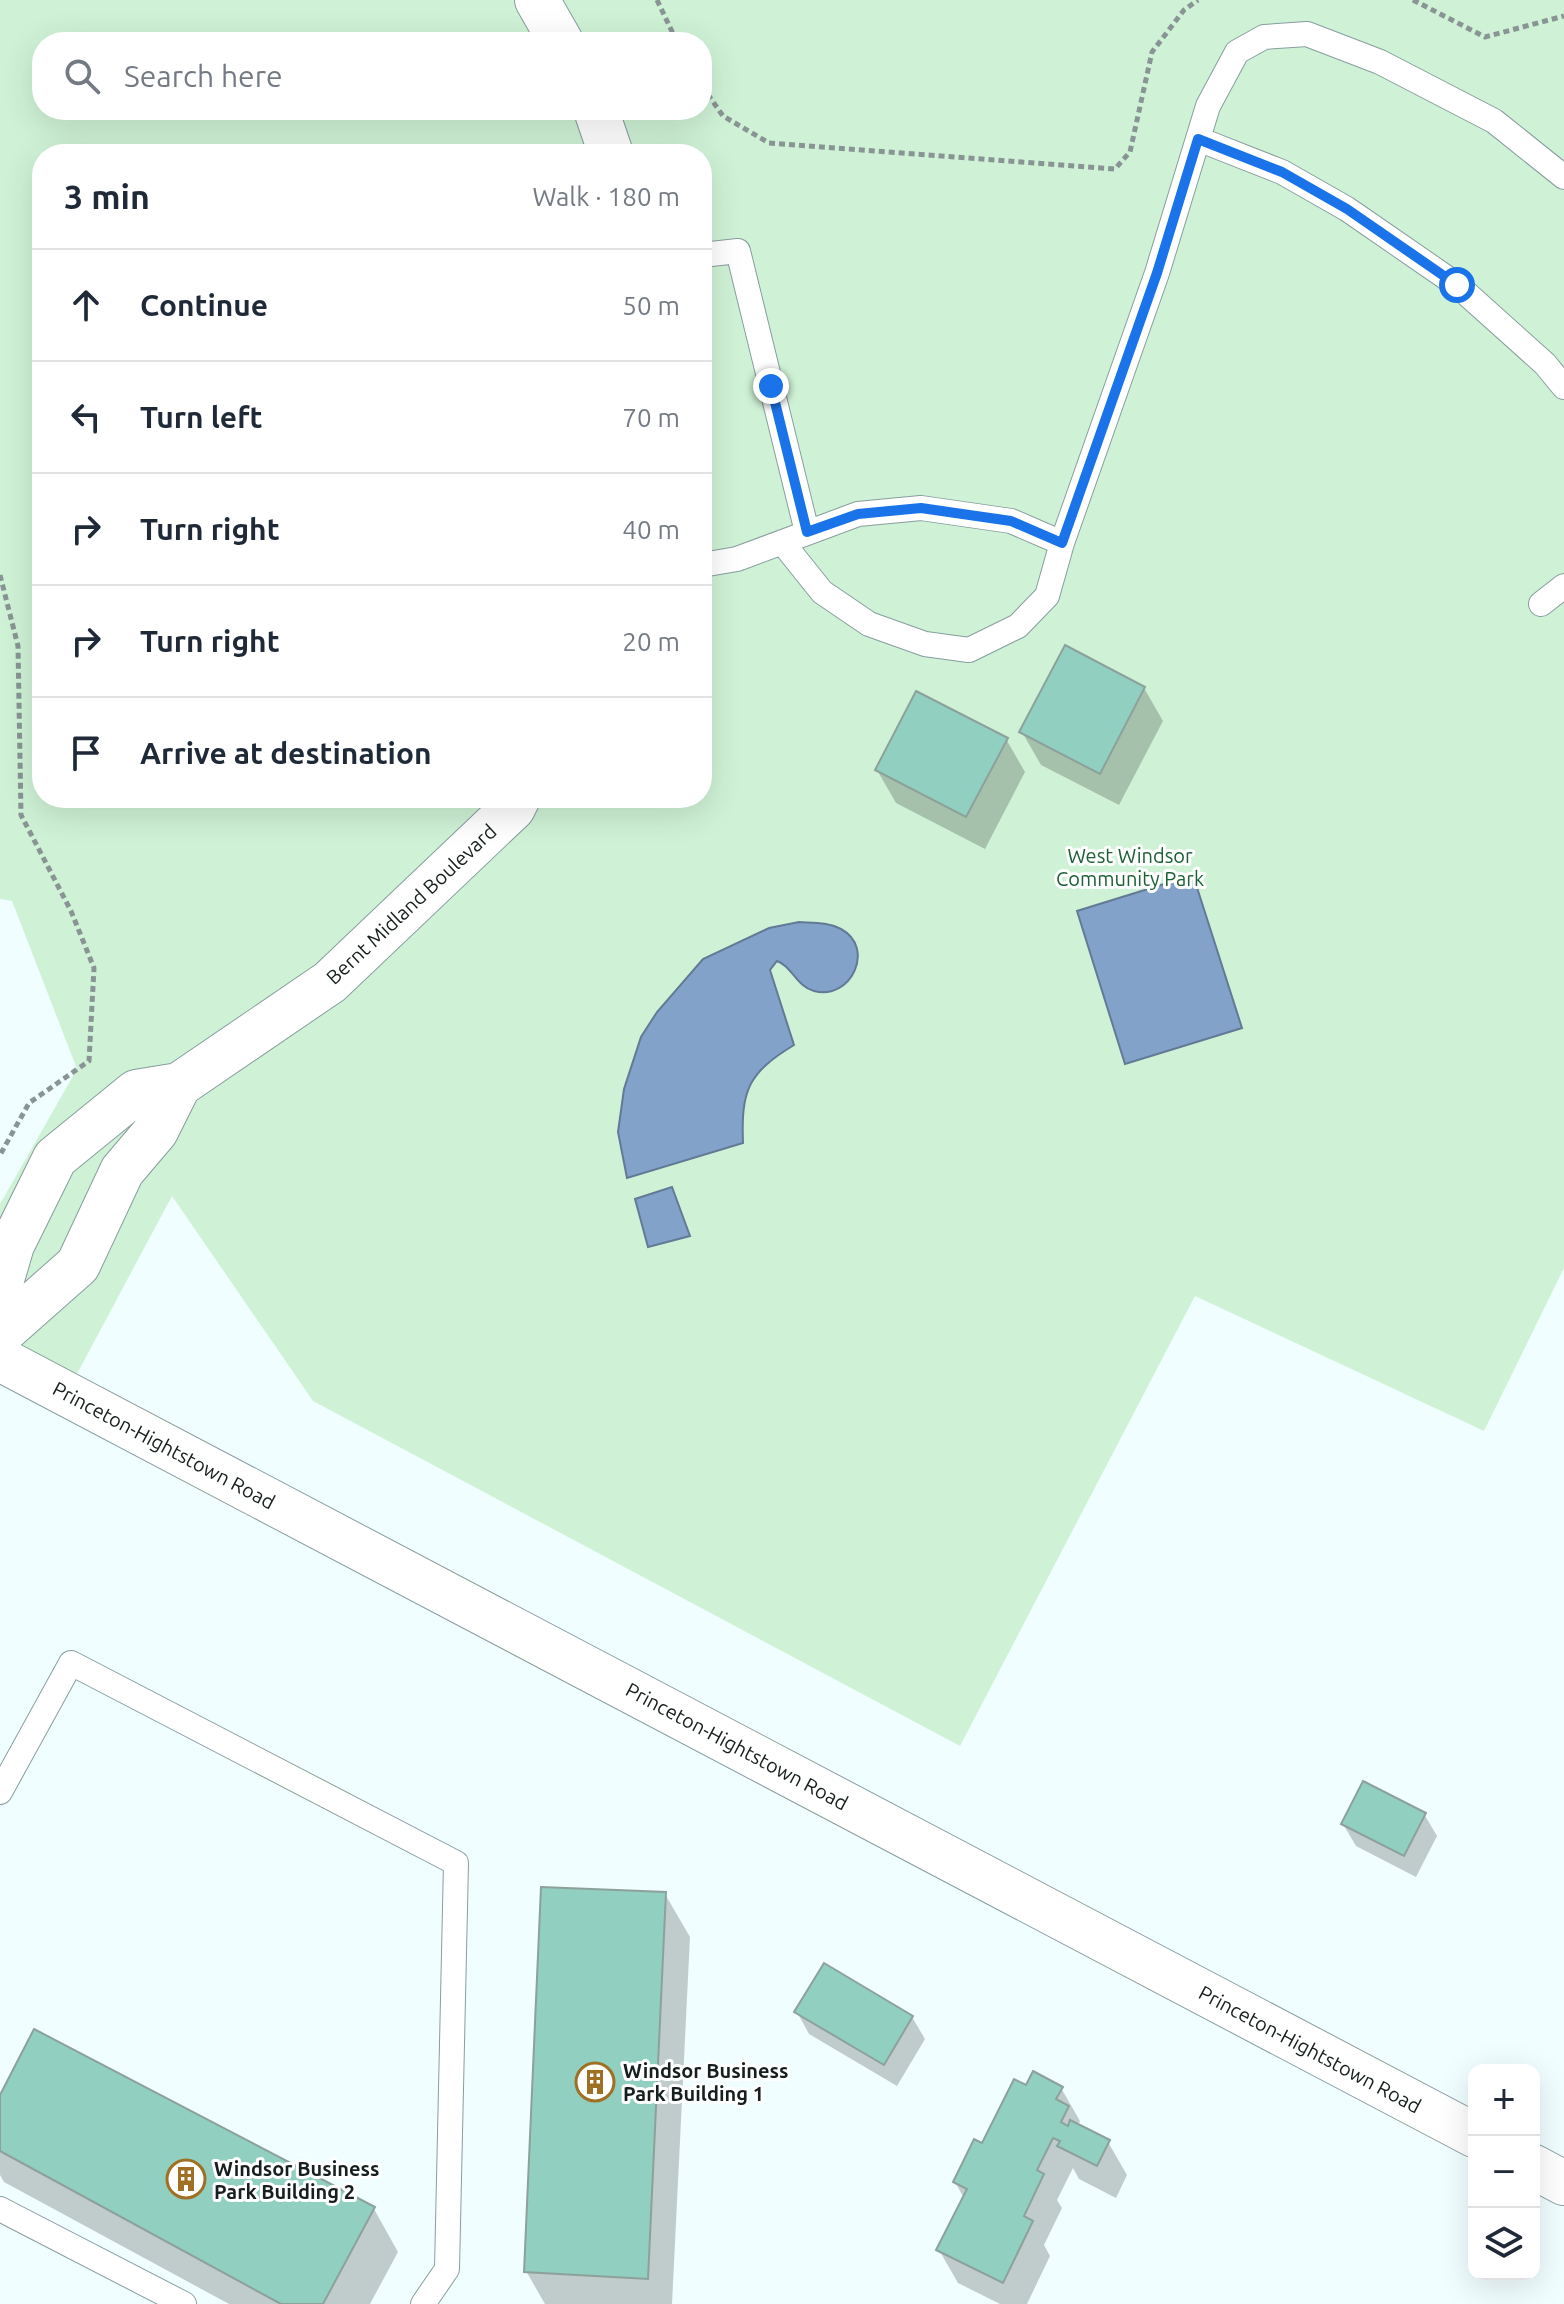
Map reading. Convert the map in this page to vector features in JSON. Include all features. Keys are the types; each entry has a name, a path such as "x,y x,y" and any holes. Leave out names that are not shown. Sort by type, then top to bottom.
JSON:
{"main road":[{"path":"537,0 555,32"},
{"path":"599,120 608,144"},
{"name":"Bernt Midland Boulevard","path":"0,1286 12,1245 55,1158 136,1092 179,1085 330,982 513,808"},
{"name":"Bernt Midland Boulevard","path":"0,1334 78,1265 122,1171 156,1131 179,1085"},
{"name":"Princeton-Hightstown Road","path":"0,1359 1468,2132"},
{"path":"1540,2170 1564,2183"}],"lane":[{"path":"782,542 822,592 869,624 925,644 969,650 1018,626 1047,596 1062,543 1157,273 1208,106 1237,52 1264,37 1307,34 1380,62 1494,121 1564,177"},
{"path":"1198,139 1282,172 1347,209 1457,285 1545,364 1564,387"},
{"path":"712,254 738,251 807,532"},
{"path":"712,563 737,559 858,514 921,508 1011,521 1062,543"},
{"path":"1541,604 1564,586"},
{"path":"0,1792 71,1663 456,1863 447,2269 423,2304"},
{"path":"0,2209 184,2304"}],"path":[{"path":"657,0 672,32"},
{"path":"712,100 723,116 769,143 1115,169 1130,152 1152,52 1184,10 1198,0"},
{"path":"1413,0 1485,37 1564,16"},
{"path":"0,575 18,646 21,815 71,911 94,968 89,1061 29,1103 0,1155"}],"green space":[{"name":"West Windsor Community Park","path":"0,0 1564,0 1564,1268 1484,1431 1195,1296 960,1746 313,1401 172,1196 62,1402 0,1368 0,1204 77,1069 12,901 0,899"}],"water":[{"path":"1193,875 1242,1028 1125,1064 1077,911"},
{"path":"799,922 826,924 841,929 857,948 858,960 848,981 827,992 808,988 777,961 770,970 794,1045 766,1065 750,1085 744,1109 743,1143 627,1178 618,1132 624,1089 641,1037 657,1012 703,959 769,928"},
{"path":"672,1187 690,1236 648,1247 635,1199"}],"building":[{"path":"1065,645 1145,687 1100,774 1019,732"},
{"path":"916,691 1008,738 966,817 875,770"},
{"path":"1363,1781 1426,1813 1404,1856 1341,1824"},
{"name":"Windsor Business Park Building 1","path":"541,1887 666,1892 648,2279 524,2272"},
{"path":"824,1963 913,2016 884,2065 794,2012"},
{"name":"Windsor Business Park Building 2","path":"34,2029 375,2207 323,2304 281,2304 0,2151 0,2095"},
{"path":"1033,2071 1063,2087 1056,2099 1069,2106 1061,2122 1068,2126 1070,2120 1110,2140 1097,2166 1057,2146 1060,2141 1053,2138 1037,2170 1044,2174 1024,2216 1033,2221 1003,2283 936,2250 967,2189 953,2182 974,2139 982,2143 1014,2079 1026,2085"}],"place":[{"name":"Windsor Business Park Building 1","path":"595,2082"},
{"name":"Windsor Business Park Building 2","path":"186,2179"}],"route":[{"path":"771,386 807,532 858,514 921,508 1011,521 1062,543 1157,273 1198,139 1282,172 1347,209 1457,285"}]}
